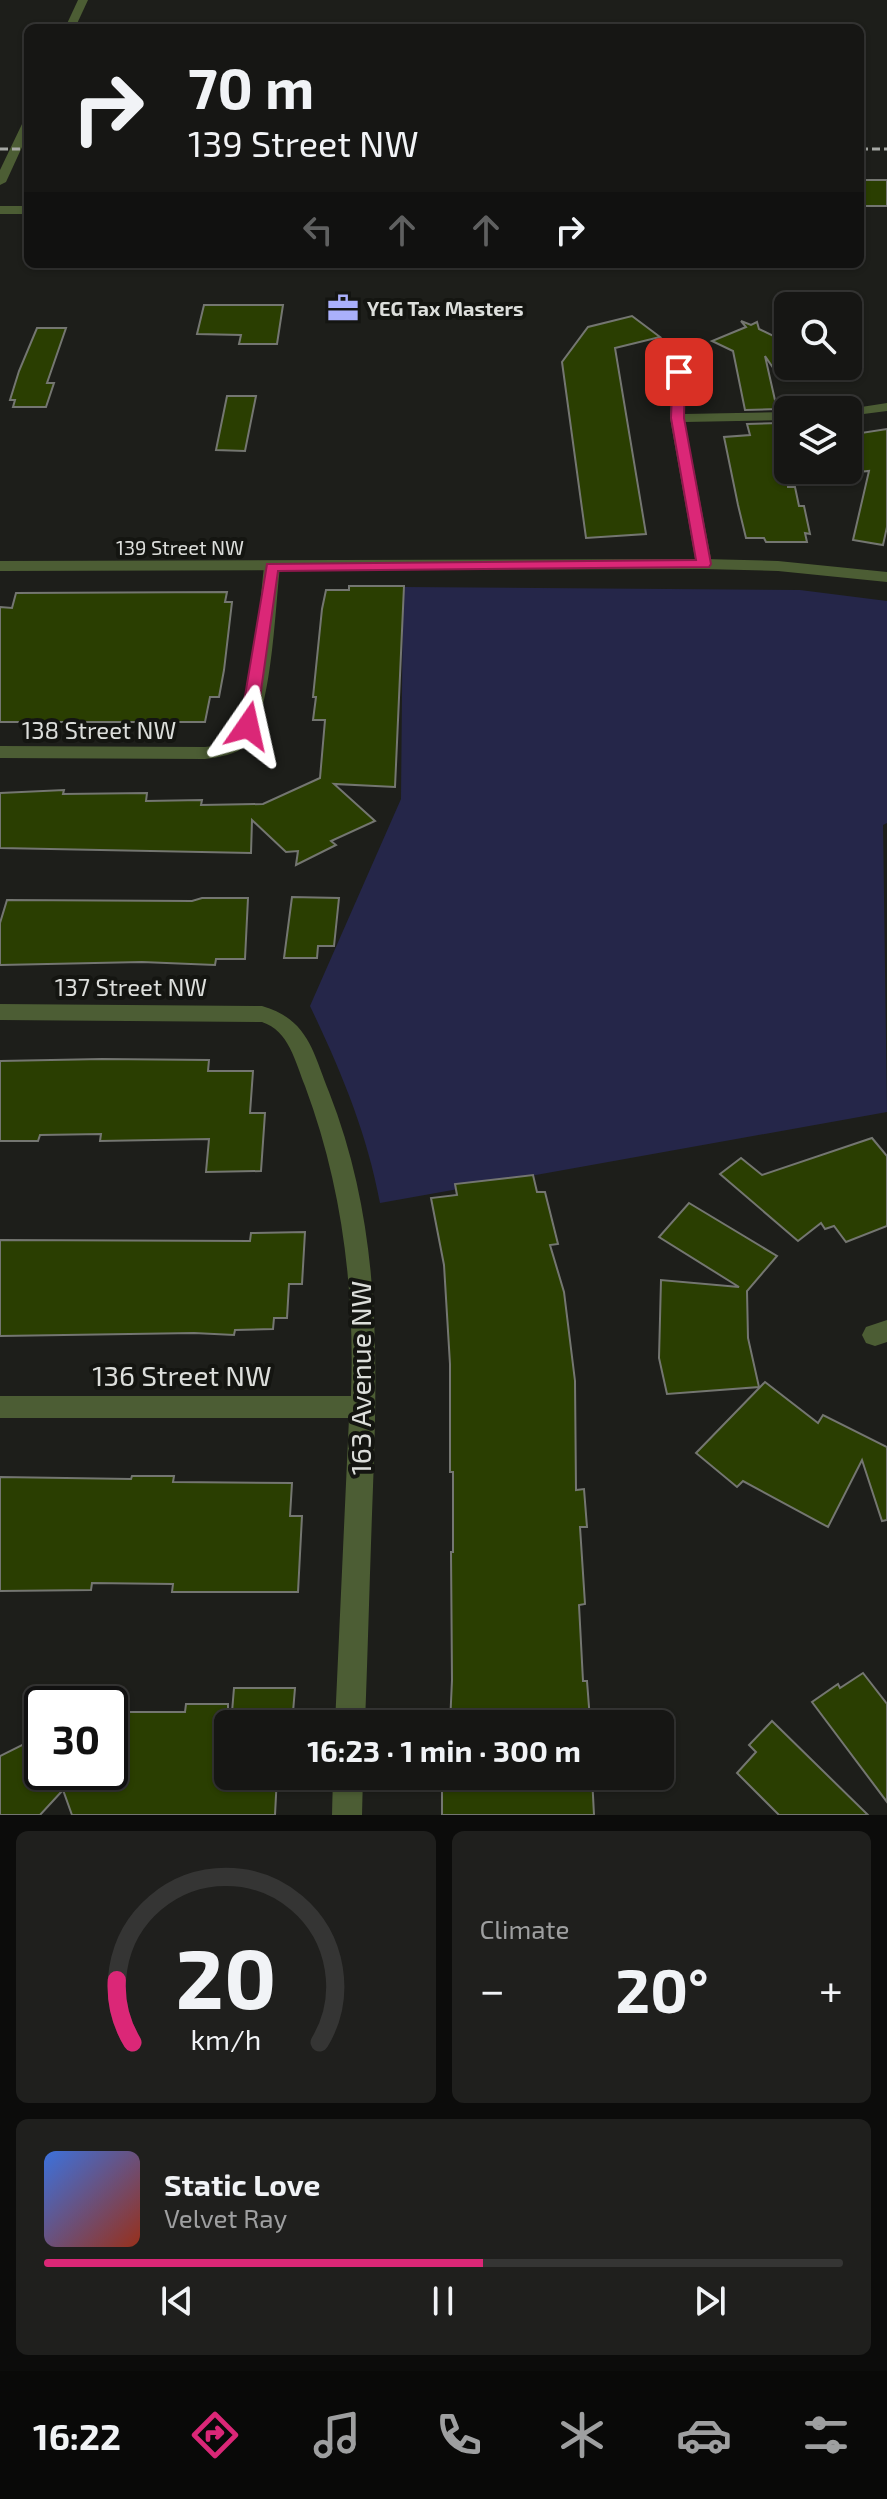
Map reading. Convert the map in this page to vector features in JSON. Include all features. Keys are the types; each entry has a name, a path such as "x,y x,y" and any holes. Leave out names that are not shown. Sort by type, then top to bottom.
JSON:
{"street":[{"path":"72,24 83,0"},
{"path":"0,182 24,131"},
{"path":"0,210 24,210"},
{"path":"679,372 677,418 704,564"},
{"path":"862,410 887,407"},
{"path":"677,418 774,416"},
{"name":"139 Street NW","path":"0,566 704,564 792,567 887,577"},
{"name":"138 Street NW","path":"0,752 205,753 223,751 241,739 252,712 272,567"},
{"name":"137 Street NW","path":"0,1012 262,1014"},
{"name":"163 Avenue NW","path":"262,1014 277,1016 291,1028 337,1142 353,1215 364,1307 351,1710"},
{"name":"136 Street NW","path":"0,1407 363,1407"},
{"path":"347,1815 348,1790"}],"shaded area":[{"path":"403,587 800,590 887,601 887,823 883,825 887,1112 380,1203 352,1103 310,1006 401,799"}],"building":[{"path":"864,180 887,180 887,206 864,206"},
{"path":"204,305 283,305 277,344 239,344 241,335 197,334"},
{"path":"632,316 660,337 615,348 646,534 586,538 562,362 588,327"},
{"path":"741,321 751,325 757,322 759,329 774,336 774,369 765,356 774,409 745,410 733,351 712,341 746,327"},
{"path":"37,328 66,328 47,383 54,383 46,407 13,407 15,400 10,400"},
{"path":"227,396 256,396 245,451 216,450"},
{"path":"774,423 774,484 795,487 799,506 804,506 810,534 805,533 807,542 766,542 764,538 746,538 724,437 750,435 747,424"},
{"path":"887,429 887,527 883,545 853,540 869,471 862,472 862,433"},
{"path":"349,586 404,586 395,787 334,784 375,821 331,841 336,845 296,865 298,851 286,852 252,820 251,853 0,848 0,793 64,790 63,794 147,793 146,801 202,800 201,805 263,804 320,778 325,720 313,720 316,697 313,697 322,609 326,590 349,590"},
{"path":"227,592 225,602 232,602 224,670 219,697 210,697 205,722 0,722 0,607 12,608 16,593"},
{"path":"292,897 339,898 334,946 318,946 317,958 284,958"},
{"path":"202,898 248,898 245,959 216,959 215,965 142,962 0,965 0,923 7,900 192,901"},
{"path":"209,1060 208,1071 253,1071 250,1113 265,1113 261,1171 206,1172 209,1139 100,1141 101,1134 40,1135 38,1141 0,1141 0,1061"},
{"path":"872,1138 887,1156 887,1226 846,1242 834,1226 825,1229 821,1223 798,1241 720,1174 741,1158 762,1175"},
{"path":"533,1175 537,1192 545,1192 558,1244 550,1245 564,1292 575,1381 576,1490 584,1489 587,1527 580,1527 585,1604 579,1605 583,1681 587,1681 589,1710 451,1710 453,1472 450,1472 450,1364 444,1265 431,1198 457,1195 455,1184"},
{"path":"689,1203 777,1256 747,1291 748,1338 759,1387 667,1394 659,1358 661,1280 739,1287 659,1237"},
{"path":"305,1232 302,1284 289,1284 287,1318 274,1318 273,1329 235,1330 234,1335 0,1336 0,1240 250,1241 251,1233"},
{"path":"765,1382 818,1423 823,1415 887,1447 887,1520 882,1521 862,1460 828,1527 743,1481 737,1487 696,1453"},
{"path":"132,1476 174,1476 173,1482 292,1483 290,1516 302,1516 298,1592 172,1592 173,1584 92,1583 91,1590 0,1591 0,1477 131,1479"},
{"path":"863,1673 887,1704 887,1802 812,1702 838,1684 840,1688"},
{"path":"234,1688 295,1688 293,1710 232,1710"},
{"path":"186,1704 228,1704 228,1710 214,1710 214,1790 276,1790 275,1815 72,1815 63,1790 128,1790 128,1712 185,1712"},
{"path":"772,1721 868,1815 779,1815 737,1773 756,1752 749,1745"},
{"path":"24,1744 24,1790 63,1790 40,1815 0,1815 0,1756"},
{"path":"442,1790 593,1790 594,1815 442,1815"}],"railway":[{"path":"0,149 24,149"},
{"path":"864,149 887,149"}],"place":[{"name":"YEG Tax Masters","path":"343,308"}],"route":[{"path":"248,726 272,567 704,564 677,418 679,372"}]}
